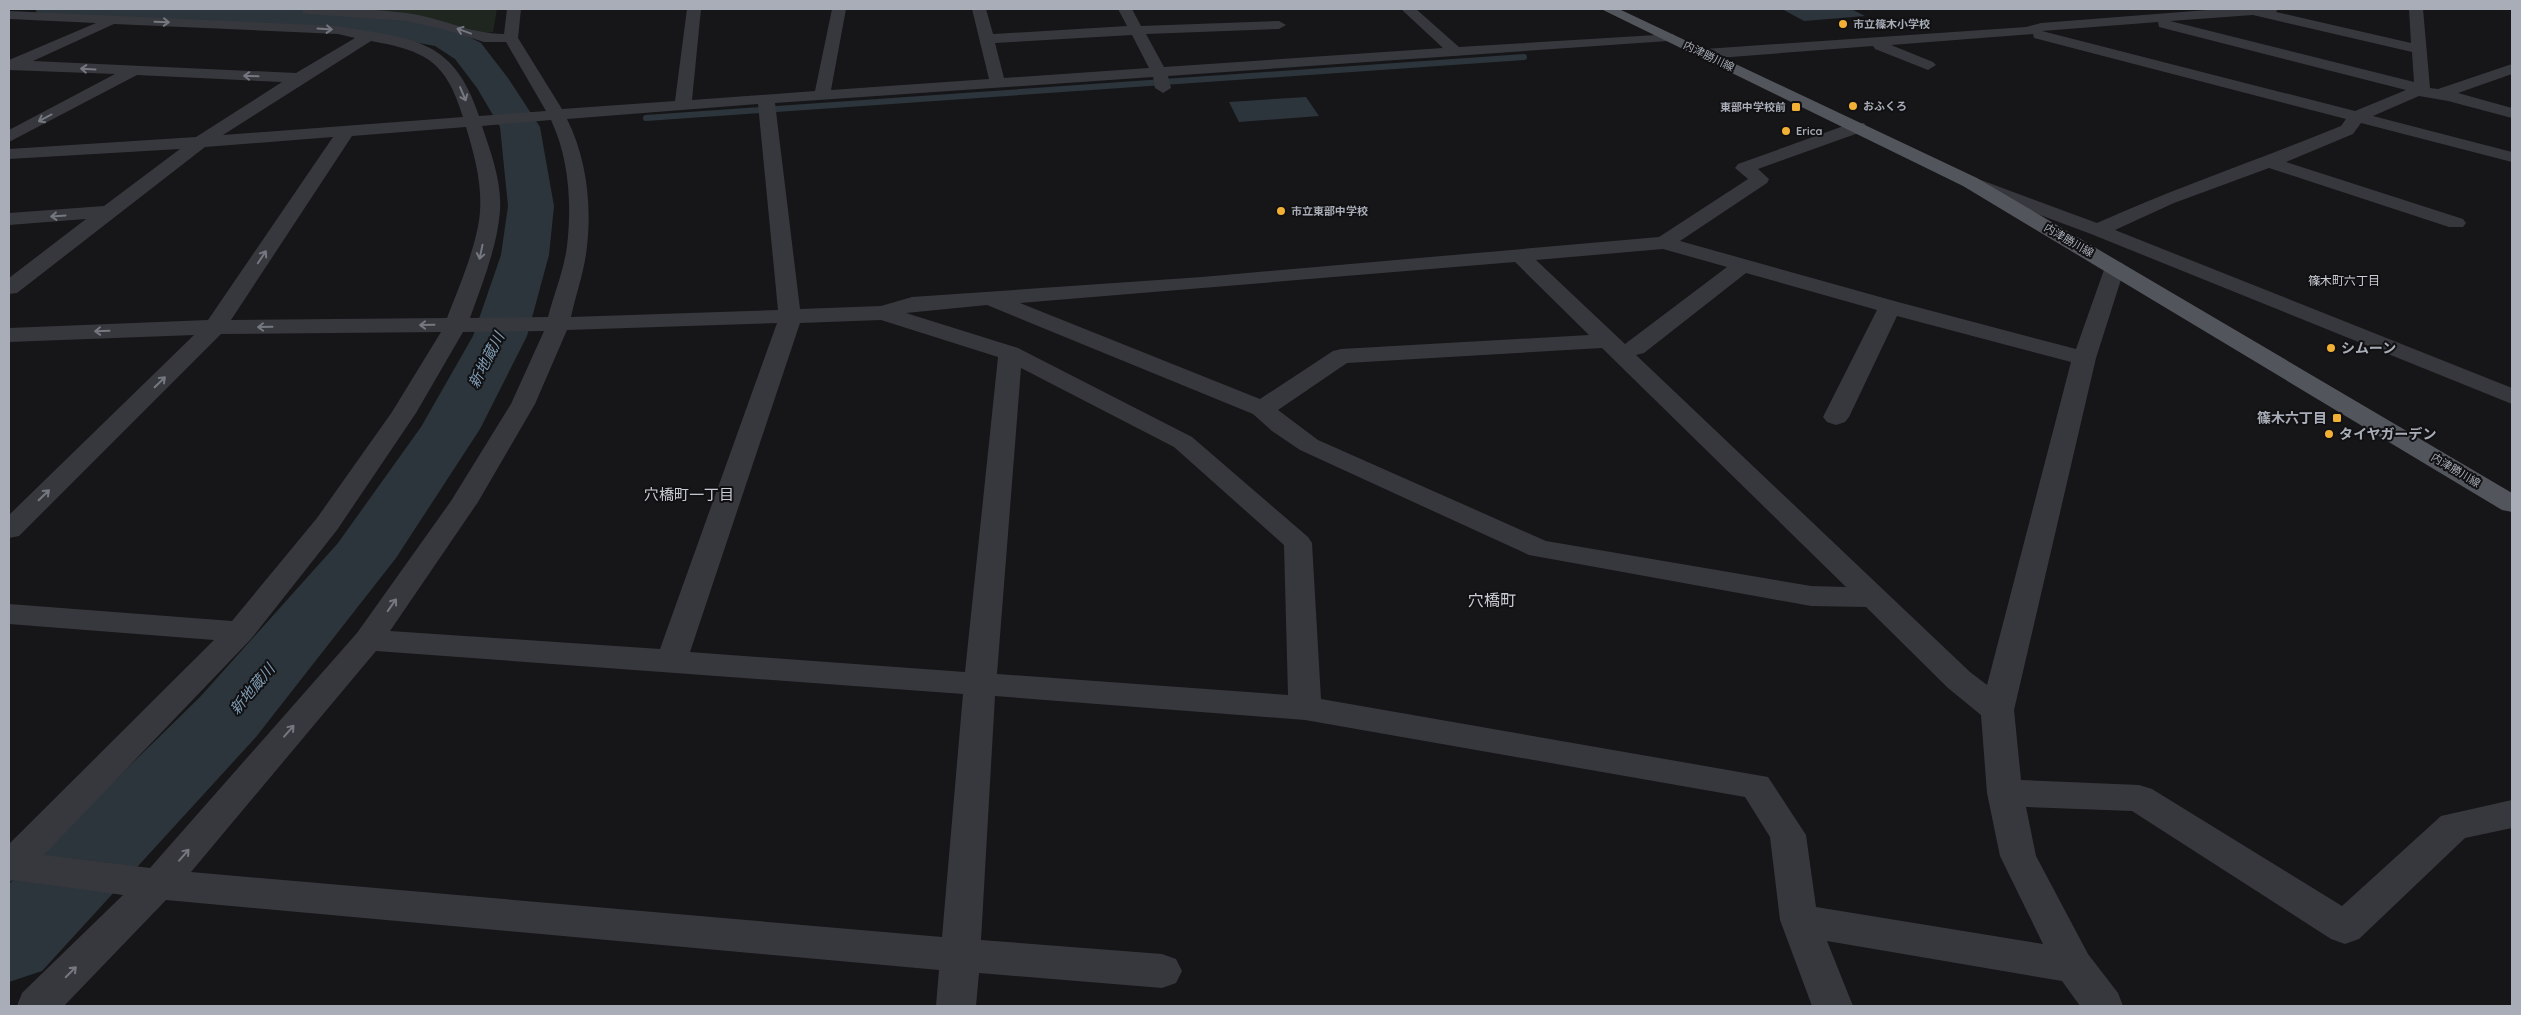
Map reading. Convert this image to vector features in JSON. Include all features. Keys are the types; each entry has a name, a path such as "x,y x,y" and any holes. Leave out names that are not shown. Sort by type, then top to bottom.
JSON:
{"main road":[{"name":"内津勝川線","path":"1608,9 1970,182 2512,504"}],"street":[{"path":"10,66 142,9"},
{"path":"37,1006 140,882 368,640 464,502 518,412 546,324 577,246 578,186 570,142 548,116 511,38 514,9"},
{"path":"683,105 694,9"},
{"path":"822,95 838,9"},
{"path":"980,9 998,84"},
{"path":"1125,9 1160,74 1164,92"},
{"path":"1265,9 1310,63"},
{"path":"1408,9 1455,52"},
{"path":"9,154 200,142 683,105 767,106 822,95 1160,74 1455,52 2204,9"},
{"path":"1705,54 2026,31 2041,27 2249,9 2270,9"},
{"path":"2249,9 2419,49"},
{"path":"2416,9 2420,90"},
{"path":"292,10 407,17 450,26 484,38 511,38"},
{"path":"2126,14 2512,113"},
{"path":"9,15 291,26 370,35 425,50 445,64 481,121 490,211 466,325 326,524 240,632 16,866"},
{"path":"1987,21 2512,157"},
{"path":"987,39 1069,33 1137,32 1279,25"},
{"path":"1898,27 1922,39"},
{"path":"1850,30 1872,43 1928,64"},
{"path":"9,288 200,142 370,35"},
{"path":"10,66 299,78"},
{"path":"2440,94 2512,69"},
{"path":"9,137 135,71"},
{"path":"2098,230 2167,199 2269,162 2347,130 2358,116 2420,90"},
{"path":"672,660 790,318 767,106"},
{"path":"1664,243 1760,179 1744,168 1858,127"},
{"path":"9,530 215,327 346,131"},
{"path":"2269,162 2456,223"},
{"path":"1970,182 2098,230 2512,397"},
{"path":"9,219 106,212"},
{"path":"9,335 215,327 546,324 790,318 883,313 912,304 1202,283 1664,243 1890,307 2084,358"},
{"path":"2103,1006 2074,966 2018,856 2004,793 1997,710 2110,253 2142,248"},
{"path":"1519,255 1959,680 1997,710"},
{"path":"1262,409 1341,356 1614,346 1636,348 1742,266"},
{"path":"988,298 1262,409 1308,446 1539,549 1811,596 1876,598"},
{"path":"1836,417 1890,307"},
{"path":"883,313 1010,353 1183,442 1298,543 1305,708"},
{"path":"956,1006 980,685 1010,353"},
{"path":"9,614 240,632"},
{"path":"368,640 672,660 980,685 1305,708 1756,786 1788,835 1799,920 1832,1006"},
{"path":"2004,793 2139,798 2345,928 2454,826 2512,814"},
{"path":"16,866 140,882 960,956 1162,971"},
{"path":"1799,920 2074,966"}],"shaded area":[{"path":"342,9 497,9 493,32 485,33 424,17"},
{"path":"1782,9 1851,9 1865,16 1804,21"},
{"path":"1306,97 1319,116 1239,122 1229,102"}],"waterway":[{"name":"新地蔵川","path":"9,943 228,717 362,558 450,429 500,336 525,255 531,206 520,127 495,86 468,51 447,39 356,21 51,9"},
{"path":"646,118 1524,57"}],"place":[{"name":"市立篠木小学校","path":"1843,24"},
{"name":"おふくろ","path":"1853,106"},
{"name":"東部中学校前","path":"1796,107"},
{"name":"Erica","path":"1786,131"},
{"name":"市立東部中学校","path":"1281,211"},
{"name":"シムーン","path":"2331,348"},
{"name":"篠木六丁目","path":"2337,418"},
{"name":"タイヤガーデン","path":"2329,434"}],"district":[{"name":"篠木町六丁目","path":"2344,280"},
{"name":"穴橋町一丁目","path":"689,494"},
{"name":"穴橋町","path":"1492,600"}]}
